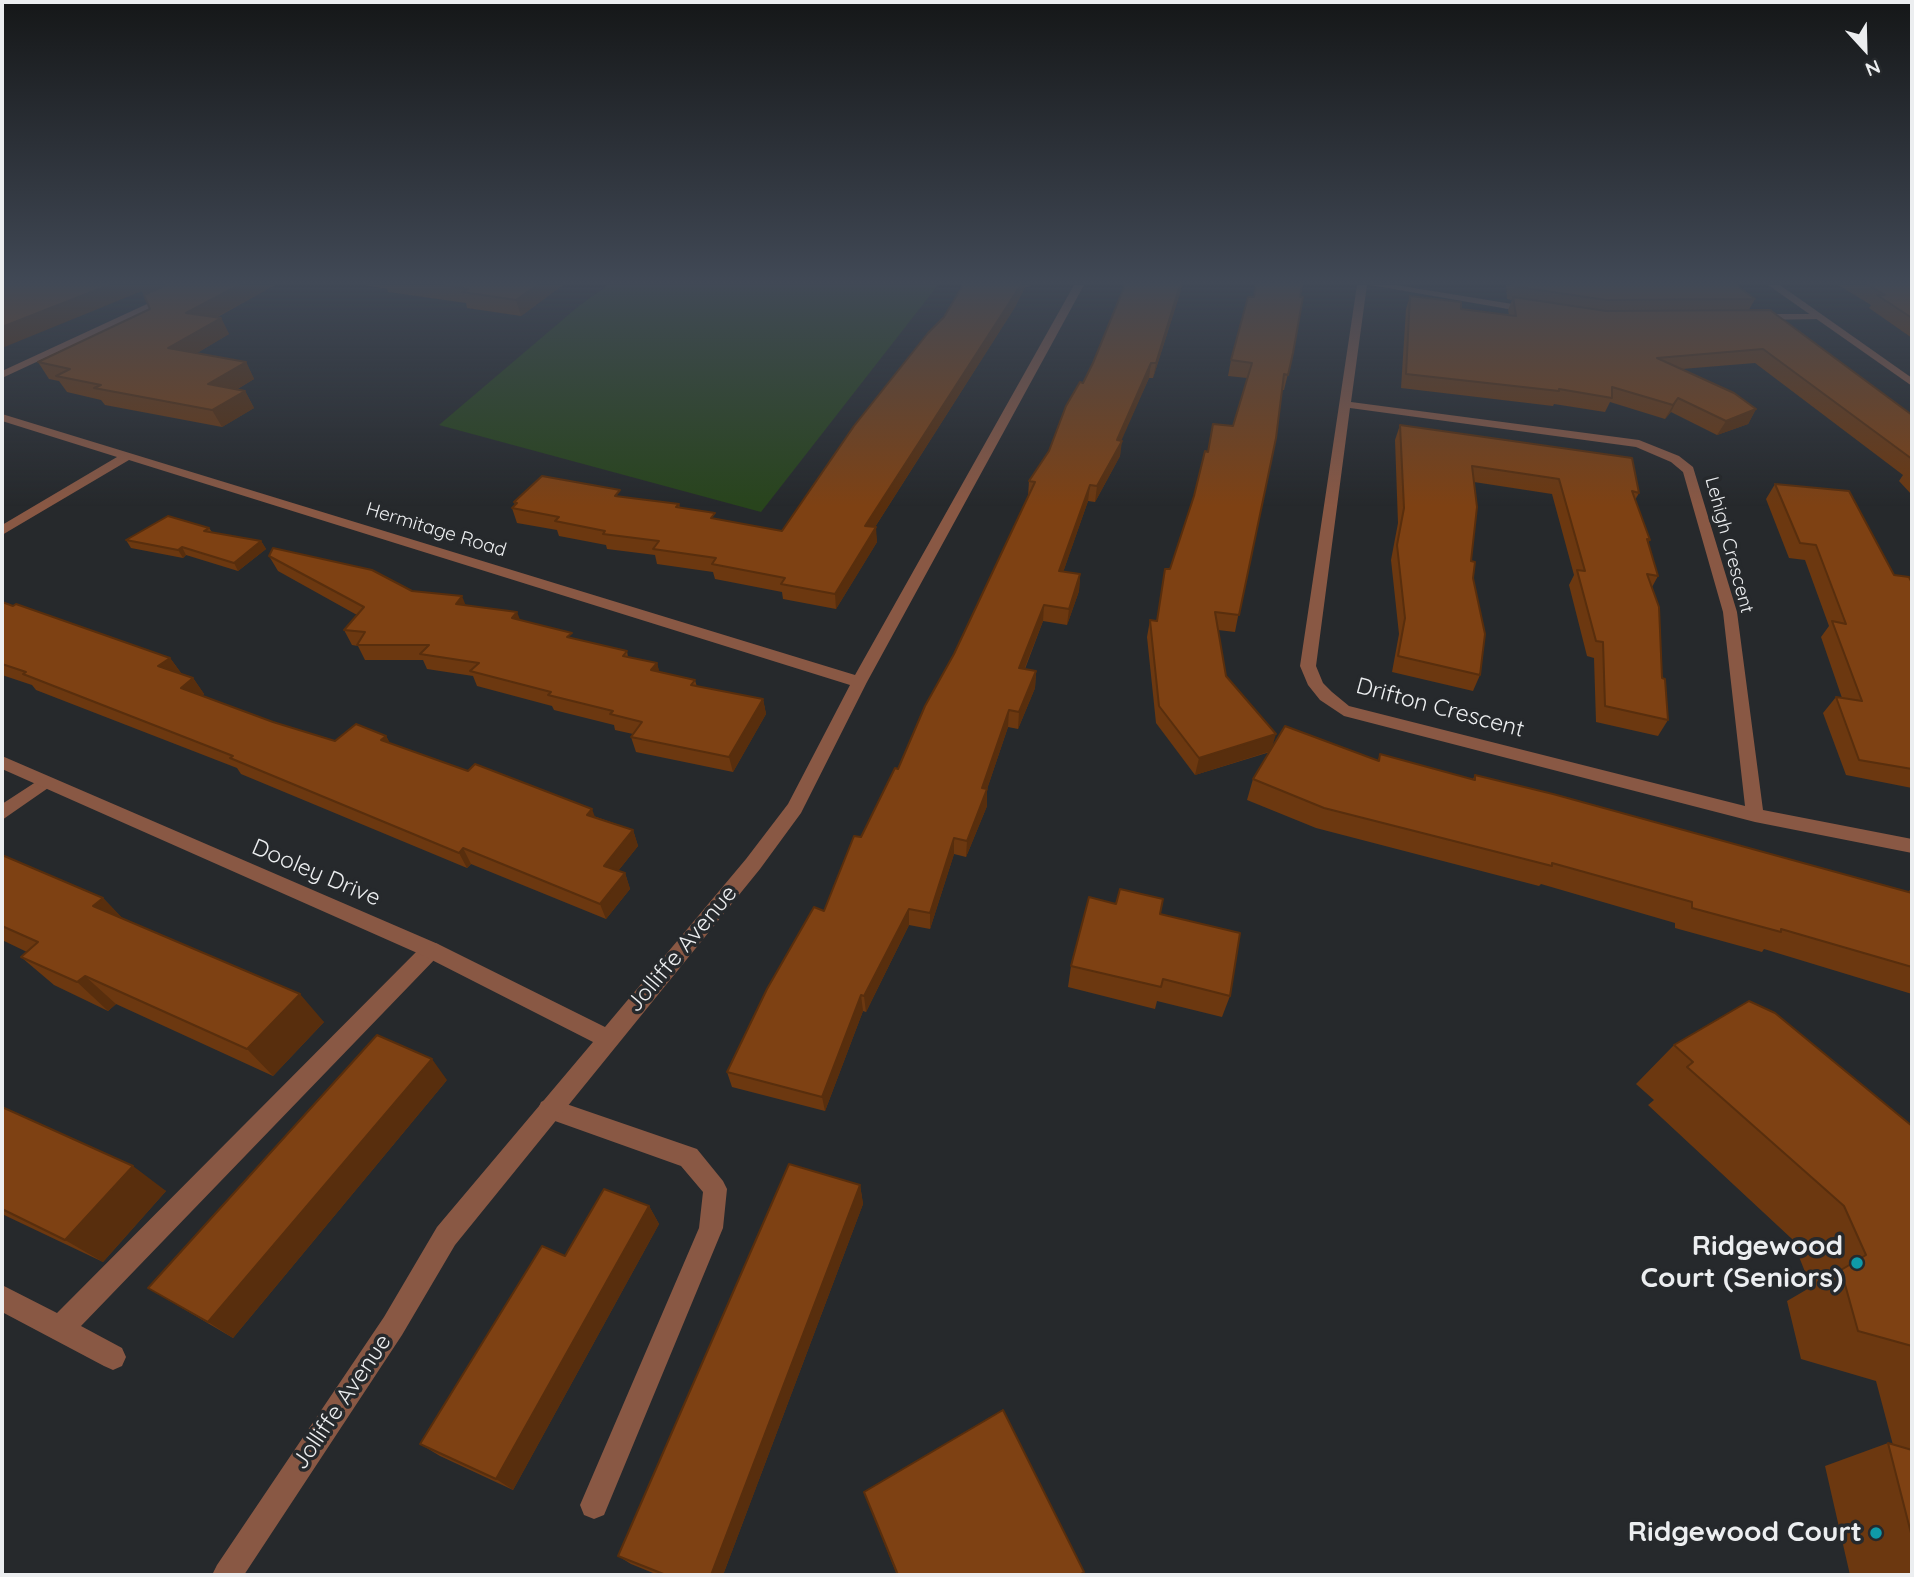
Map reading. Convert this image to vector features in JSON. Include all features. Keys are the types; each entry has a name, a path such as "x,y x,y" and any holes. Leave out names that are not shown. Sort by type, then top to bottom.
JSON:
{"street":[{"path":"2,375 38,359"},
{"name":"Jolliffe Avenue","path":"227,1575 393,1326 446,1236 753,864 795,808 859,682 1038,359"},
{"name":"Drifton Crescent","path":"1351,359 1308,666 1315,685 1326,696 1344,710 1755,815 1912,846"},
{"path":"1877,359 1912,383"},
{"name":"Lehigh Crescent","path":"1344,404 1639,444 1675,459 1689,470 1730,612 1755,815"},
{"name":"Hermitage Road","path":"2,417 859,682"},
{"path":"2,531 130,455"},
{"name":"Dooley Drive","path":"2,762 431,950 607,1039"},
{"path":"2,813 45,782"},
{"path":"61,1328 431,950"},
{"path":"549,1109 689,1157 715,1189 711,1228 594,1505"},
{"path":"2,1297 113,1357"}],"green space":[{"path":"517,359 881,359 761,512 439,425"}],"building":[{"path":"45,359 227,359 246,362 208,384 245,391 212,410 94,388 101,385 56,376 70,369 38,362"},
{"path":"908,359 973,359 865,526 876,527 835,594 781,584 785,578 712,564 716,558 653,549 659,541 603,534 605,531 555,521 559,517 512,508 517,503 514,502 542,476 620,490 615,496 679,504 676,507 715,513 711,518 782,531 854,426"},
{"path":"1095,359 1157,359 1156,363 1151,363 1117,440 1122,441 1097,486 1090,485 1059,571 1080,574 1069,609 1044,605 1019,668 1036,671 1019,712 1009,710 982,788 987,789 967,841 954,838 930,913 909,909 864,996 861,995 822,1097 727,1072 767,989 814,907 824,911 854,836 861,837 895,768 898,769 925,706 954,654 1035,482 1029,481 1049,451 1066,406 1080,382 1083,383"},
{"path":"1292,359 1288,375 1284,374 1276,438 1239,615 1215,612 1226,676 1276,734 1199,758 1159,706 1150,620 1157,621 1165,569 1170,569 1194,496 1205,451 1208,452 1213,424 1233,426 1252,363 1231,360"},
{"path":"1407,359 1658,359 1734,393 1756,409 1726,421 1678,398 1673,405 1612,387 1612,398 1559,389 1406,374"},
{"path":"1776,359 1836,359 1912,415 1912,459"},
{"path":"1400,425 1632,458 1639,493 1632,491 1650,540 1647,539 1658,576 1647,574 1659,607 1662,678 1665,679 1668,720 1605,706 1603,642 1596,641 1577,570 1585,571 1559,479 1472,466 1477,507 1471,561 1475,562 1473,578 1485,634 1480,675 1398,656 1405,618 1397,545 1404,508"},
{"path":"1775,484 1849,491 1894,575 1909,577 1912,583 1912,769 1859,760 1836,697 1862,701 1832,621 1846,624 1816,545 1800,543"},
{"path":"168,516 209,528 204,531 261,541 234,563 182,547 178,550 126,540"},
{"path":"273,548 372,570 412,591 462,596 456,604 517,612 512,618 572,633 567,637 627,651 623,656 657,663 651,670 695,680 691,685 763,699 729,757 631,737 642,722 610,714 613,711 548,695 551,692 470,671 479,663 420,654 429,645 357,645 365,632 344,630 364,607 269,556"},
{"path":"2,602 13,606 16,604 170,658 158,666 193,678 181,688 273,722 335,741 356,724 386,736 381,740 468,771 475,764 592,809 587,815 633,830 604,866 625,873 600,904 463,848 459,853 230,758 233,756 23,674 26,672 2,664"},
{"path":"1285,726 1379,761 1380,754 1475,780 1475,775 1553,794 1912,893 1912,967 1781,929 1781,932 1692,908 1692,902 1552,863 1552,866 1324,808 1253,779"},
{"path":"2,855 103,898 93,906 300,994 247,1049 85,976 77,982 21,957 38,942 2,926"},
{"path":"1120,889 1163,899 1160,914 1240,933 1230,996 1163,979 1161,987 1071,966 1089,897 1116,904"},
{"path":"1749,1001 1775,1013 1912,1126 1912,1346 1858,1331 1841,1270 1866,1255 1844,1206 1687,1067 1693,1062 1674,1045"},
{"path":"377,1035 432,1059 208,1322 148,1288"},
{"path":"2,1107 133,1166 65,1240 2,1209"},
{"path":"789,1164 860,1185 711,1575 666,1575 618,1556"},
{"path":"604,1189 649,1206 496,1479 420,1444 542,1246 565,1256"},
{"path":"1003,1410 1084,1572 1079,1575 898,1575 864,1492"},
{"path":"1888,1443 1912,1450 1912,1537"}],"place":[{"name":"Ridgewood Court (Seniors)","path":"1857,1263"},
{"name":"Ridgewood Court","path":"1876,1533"}]}
